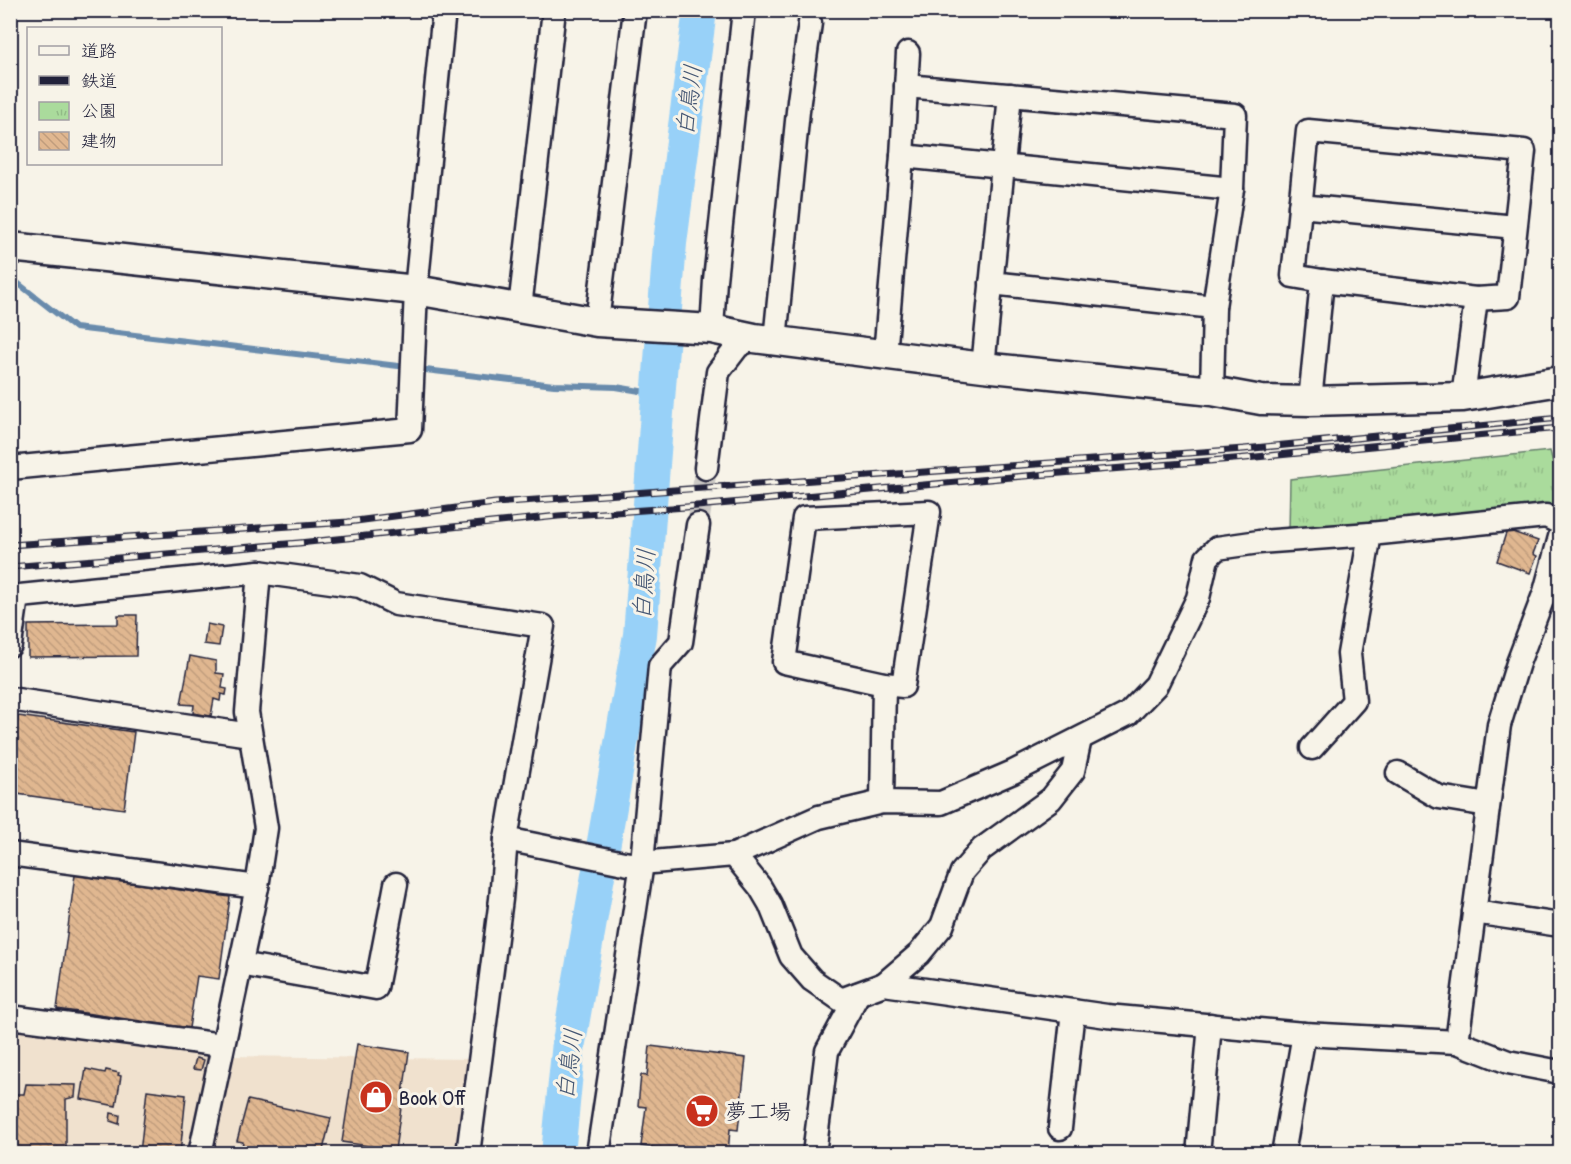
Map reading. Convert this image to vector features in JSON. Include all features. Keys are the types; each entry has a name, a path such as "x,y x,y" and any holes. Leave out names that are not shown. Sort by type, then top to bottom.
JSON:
{"street":[{"path":"10,468 410,430 416,290 444,10"},
{"path":"520,308 554,10"},
{"path":"597,322 635,10"},
{"path":"712,329 715,280 744,10"},
{"path":"764,339 810,22"},
{"path":"885,355 902,156 908,52"},
{"path":"906,86 1235,114 1232,189 1214,308 1212,391"},
{"path":"983,367 1010,95"},
{"path":"1308,131 1524,151 1515,227 1508,297 1476,299 1293,276 1308,131"},
{"path":"902,156 1232,189"},
{"path":"1300,206 1515,227"},
{"path":"10,247 416,290 597,322 712,329 764,339 885,355 1212,391 1261,400 1310,401 1463,396 1560,381"},
{"path":"1310,401 1322,281"},
{"path":"991,283 1214,308"},
{"path":"1463,396 1476,299"},
{"path":"706,468 718,372 738,346 764,339"},
{"path":"929,512 903,686 884,684 784,662 804,518 929,512"},
{"path":"506,839 635,863 734,855 819,817 882,802 941,804 1013,772 1128,714 1156,685 1198,598 1208,558 1217,548 1259,542 1370,534 1546,516 1560,523"},
{"path":"598,1154 660,666 681,642 698,525"},
{"path":"1312,748 1354,701 1349,654 1370,534"},
{"path":"1457,1042 1499,725 1518,663 1545,592 1560,537"},
{"path":"200,1154 257,886 266,828 247,712 259,572"},
{"path":"10,645 14,597 259,572 360,586 396,604 543,627 506,839 501,898 468,1154"},
{"path":"882,802 884,684"},
{"path":"10,699 250,735"},
{"path":"734,855 770,903 791,956 812,980 841,1000 884,984 919,954 942,926 962,872 982,849 1051,799 1073,771 1080,738"},
{"path":"1398,773 1439,797 1488,805"},
{"path":"10,854 257,886"},
{"path":"240,964 376,988 396,884"},
{"path":"1474,912 1560,925"},
{"path":"884,984 1107,1016 1304,1034 1457,1042 1508,1062 1560,1072"},
{"path":"814,1154 827,1051 858,994"},
{"path":"1060,1128 1073,1011"},
{"path":"10,1017 222,1046"},
{"path":"1198,1154 1210,1025"},
{"path":"1284,1154 1304,1034"}],"shaded area":[{"path":"11,1026 229,1056 472,1059 457,1153 11,1154"}],"green space":[{"path":"1550,451 1560,487 1560,504 1289,533 1290,479"}],"building":[{"path":"1507,530 1538,541 1533,554 1537,556 1530,573 1497,561"},
{"path":"118,615 137,615 136,656 28,657 28,625 118,624"},
{"path":"207,624 222,627 219,646 204,644"},
{"path":"190,656 216,661 216,673 224,674 222,688 227,689 226,695 221,694 220,701 214,699 211,716 193,713 194,705 181,704"},
{"path":"18,716 134,732 124,809 10,793 10,771"},
{"path":"75,875 230,897 219,979 197,976 189,1028 57,1009"},
{"name":"Book Off","path":"357,1044 409,1052 395,1150 342,1142"},
{"path":"650,1046 746,1058 738,1130 730,1129 728,1154 641,1146 646,1107 638,1106 641,1075 647,1076"},
{"path":"196,1058 204,1060 201,1070 193,1069"},
{"path":"86,1069 119,1073 118,1075 121,1076 116,1106 81,1099"},
{"path":"26,1084 76,1085 75,1097 66,1099 66,1154 14,1154 16,1094 24,1094"},
{"path":"147,1090 186,1095 180,1154 124,1154 125,1152 140,1153"},
{"path":"248,1100 331,1118 322,1154 267,1152 266,1154 240,1154 243,1142 237,1141"},
{"path":"111,1113 120,1115 119,1124 110,1121"}],"waterway":[{"name":"白鳥川","path":"558,1154 569,1042 640,635 670,243 700,10"},
{"path":"10,277 75,328 407,367"},
{"path":"417,369 554,385 616,387 658,394"}],"tunnel":[{"path":"698,525 706,468"}],"railway":[{"path":"10,545 348,522 495,503 1244,449 1560,418"},
{"path":"10,567 299,543 558,516 1246,458 1560,428"}],"place":[{"name":"Book Off","path":"376,1097"},
{"name":"夢工場","path":"702,1111"}]}
